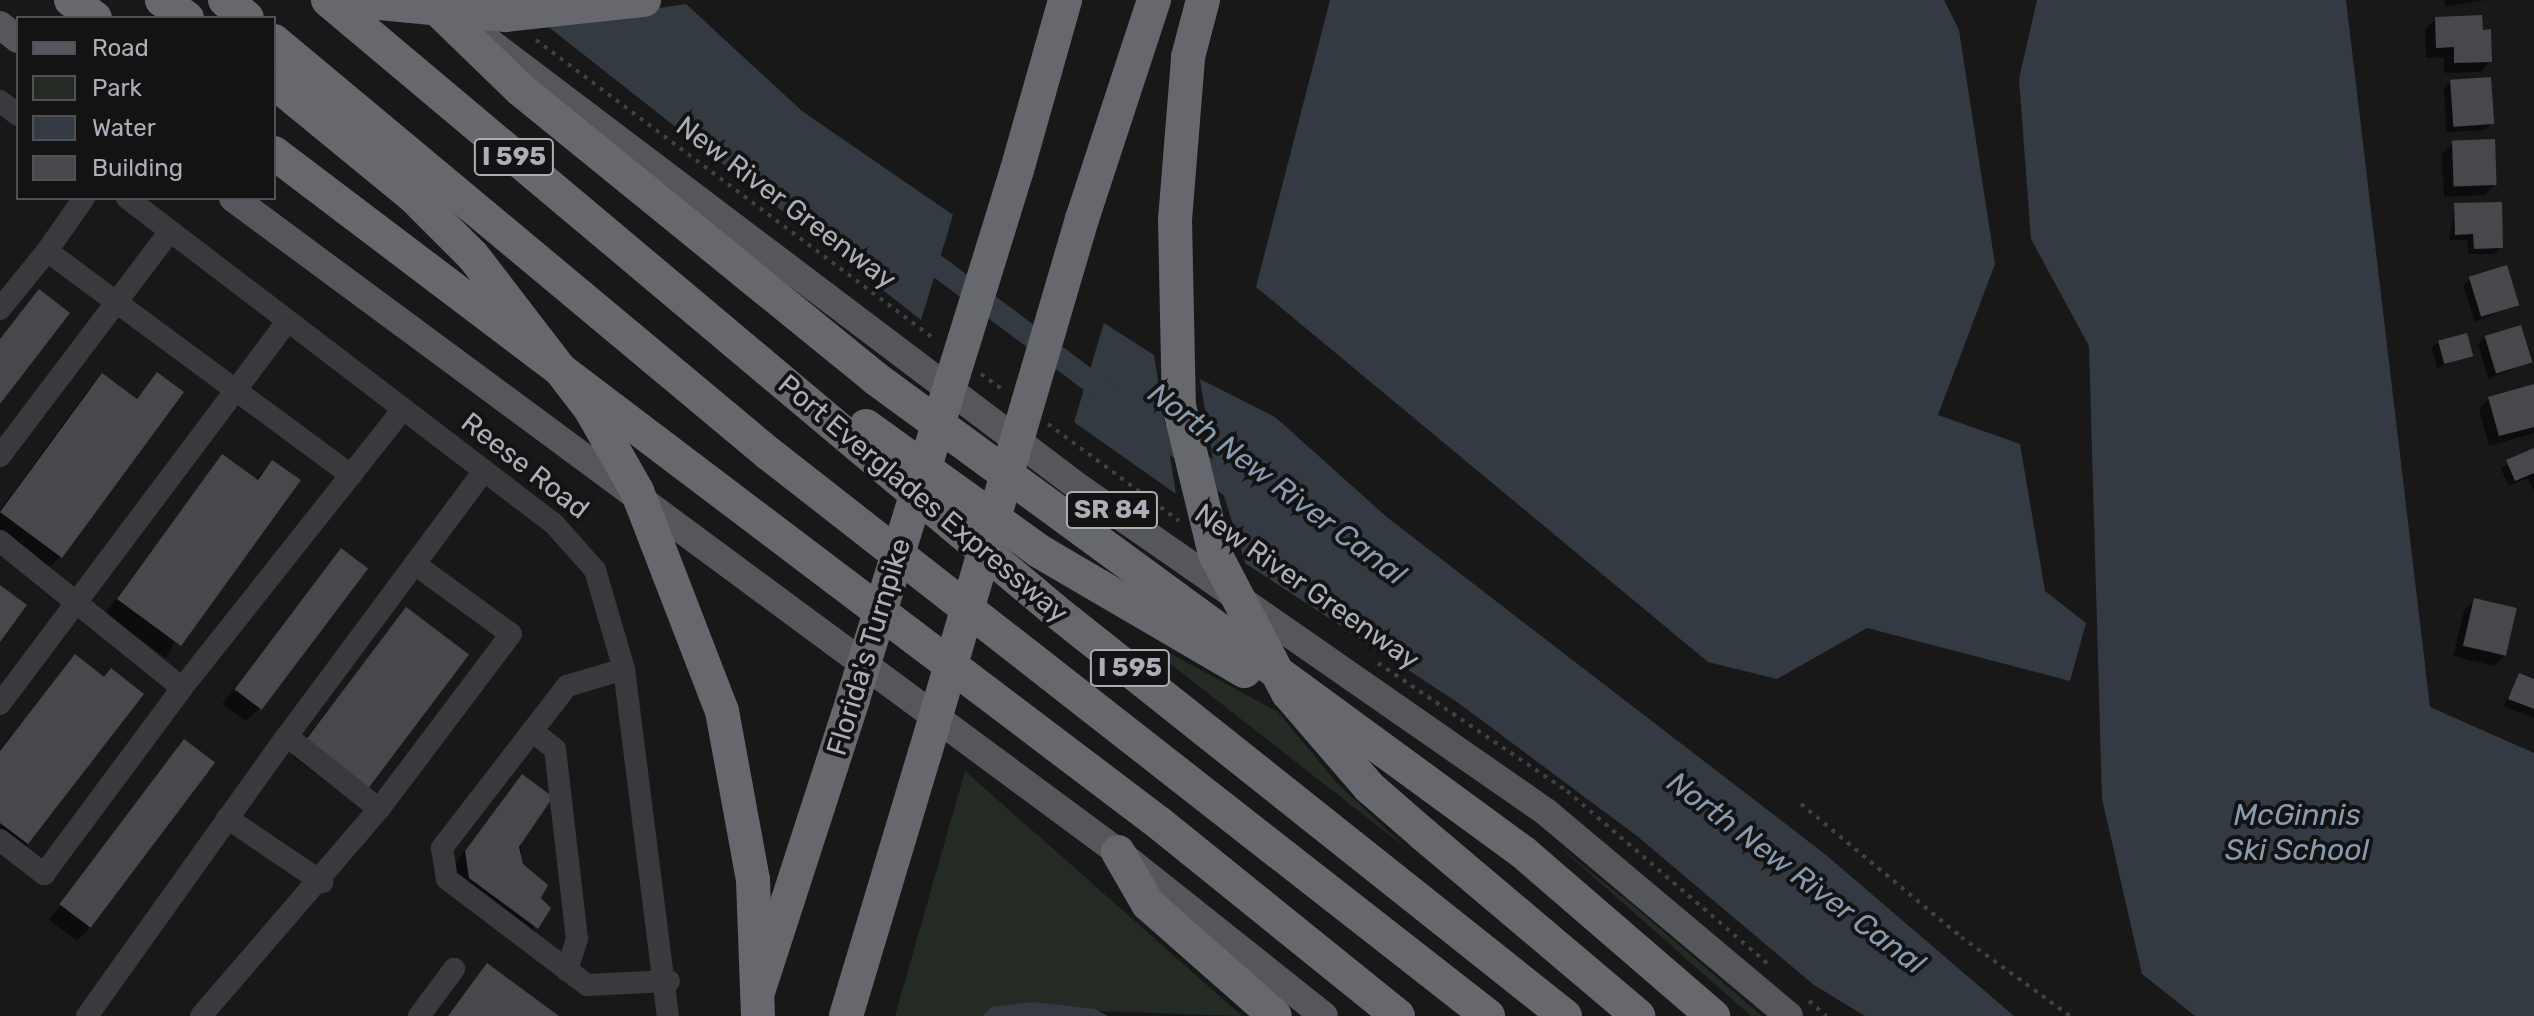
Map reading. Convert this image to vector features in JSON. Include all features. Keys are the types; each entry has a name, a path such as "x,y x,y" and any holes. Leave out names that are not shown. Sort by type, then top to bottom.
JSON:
{"highway":[{"path":"71,0 92,16"},
{"path":"162,0 184,16"},
{"path":"225,0 245,16"},
{"name":"Port Everglades Expressway","path":"328,0 1053,609 1565,1016"},
{"path":"348,0 505,15 644,0"},
{"path":"428,0 521,90 762,288 1286,685 1524,853 1713,1016"},
{"name":"Florida's Turnpike","path":"750,1016 853,699 1017,170 1065,0"},
{"path":"846,1016 1082,219 1154,0"},
{"path":"1203,0 1188,57 1175,220 1179,406 1215,554 1288,693 1369,787 1638,1016"},
{"path":"276,43 768,453 1488,1016"},
{"path":"276,84 473,256 591,410 637,491 722,711 753,880 758,1016"},
{"path":"276,155 1159,823 1398,1016"},
{"path":"700,314 1065,568 1230,664 1286,685"},
{"path":"1118,852 1148,904 1275,1016"}],"main road":[{"name":"SR 84","path":"435,0 1065,477 1534,803 1796,1005"},
{"path":"0,25 16,37"},
{"path":"236,200 1118,852 1324,1016"}],"street":[{"path":"0,101 16,113"},
{"path":"0,309 47,251 83,200"},
{"name":"Reese Road","path":"130,200 580,548 607,597 624,669 669,981 668,1016"},
{"path":"0,456 170,231"},
{"path":"47,251 351,475"},
{"path":"0,704 288,321"},
{"path":"0,840 44,874 182,688 403,409"},
{"path":"87,1016 227,818 484,471"},
{"path":"0,541 182,688"},
{"path":"201,1016 322,882 511,634 416,565"},
{"path":"624,669 567,686 442,848 447,879 587,985 669,981"},
{"path":"532,731 555,749 577,939 567,970"},
{"path":"287,736 379,809"},
{"path":"227,818 322,882"},
{"path":"419,1016 454,969"}],"path":[{"name":"New River Greenway","path":"532,37 948,349"},
{"path":"973,368 1011,396"},
{"name":"New River Greenway","path":"1037,415 1189,529"},
{"name":"New River Greenway","path":"1366,655 1567,791 1778,973"},
{"path":"1801,804 2070,1016"},
{"path":"1796,1005 1826,1016"}],"green space":[{"path":"1162,649 1278,712 1336,782 1406,848 1159,655"},
{"path":"965,771 1242,1016 991,1007 982,1016 895,1016"},
{"path":"1555,843 1637,909 1762,1016 1751,1016"}],"water":[{"path":"1330,0 1944,0 1959,30 1995,264 1938,415 2020,444 2045,591 2086,623 2070,681 1867,628 1777,679 1708,662 1256,287"},
{"name":"McGinnis Ski School","path":"2037,0 2346,0 2430,707 2534,753 2534,1016 2195,1016 2142,974 2102,799 2089,346 2031,239 2019,79"},
{"path":"686,4 802,111 953,215 921,320 546,25"},
{"path":"1104,323 1154,355 1176,494 1074,422"},
{"path":"1200,379 1275,417 1388,518 1826,855 2014,1016 1865,1016 1814,985 1637,836 1457,702 1245,563 1213,462"},
{"path":"1034,1002 1095,1009 1108,1016 982,1016 991,1007"}],"pier":[{"path":"1199,375 1213,462 1247,569 1209,463"}],"building":[{"path":"2482,15 2483,30 2491,29 2492,62 2454,63 2454,47 2436,48 2435,17"},
{"path":"2491,77 2494,124 2453,127 2450,80"},
{"path":"2495,139 2497,185 2454,186 2452,141"},
{"path":"2502,202 2503,248 2474,249 2473,234 2455,235 2454,203"},
{"path":"2507,265 2519,305 2481,317 2469,277"},
{"path":"39,289 70,313 0,404 0,339"},
{"path":"2521,325 2532,362 2496,373 2485,336"},
{"path":"2467,333 2473,356 2444,364 2438,341"},
{"path":"157,372 184,392 62,558 0,512 102,373 137,399"},
{"path":"2534,384 2534,427 2499,436 2488,397"},
{"path":"2534,448 2534,473 2515,481 2506,460"},
{"path":"222,454 258,480 272,460 301,480 181,646 117,599"},
{"path":"341,548 368,568 262,710 234,689"},
{"path":"0,585 27,605 0,642"},
{"path":"2474,598 2517,608 2506,656 2463,646"},
{"path":"406,607 469,655 368,789 305,741"},
{"path":"75,654 104,677 111,668 144,694 28,844 0,823 0,751"},
{"path":"2519,673 2534,679 2534,709 2508,699"},
{"path":"184,739 215,762 91,928 59,904"},
{"path":"522,774 553,797 519,847 523,864 548,885 541,898 551,908 538,929 469,878 465,851"},
{"path":"487,963 559,1016 448,1016"}],"waterway":[{"name":"North New River Canal","path":"913,248 1110,396"},
{"name":"North New River Canal","path":"1140,419 1238,492"}]}
